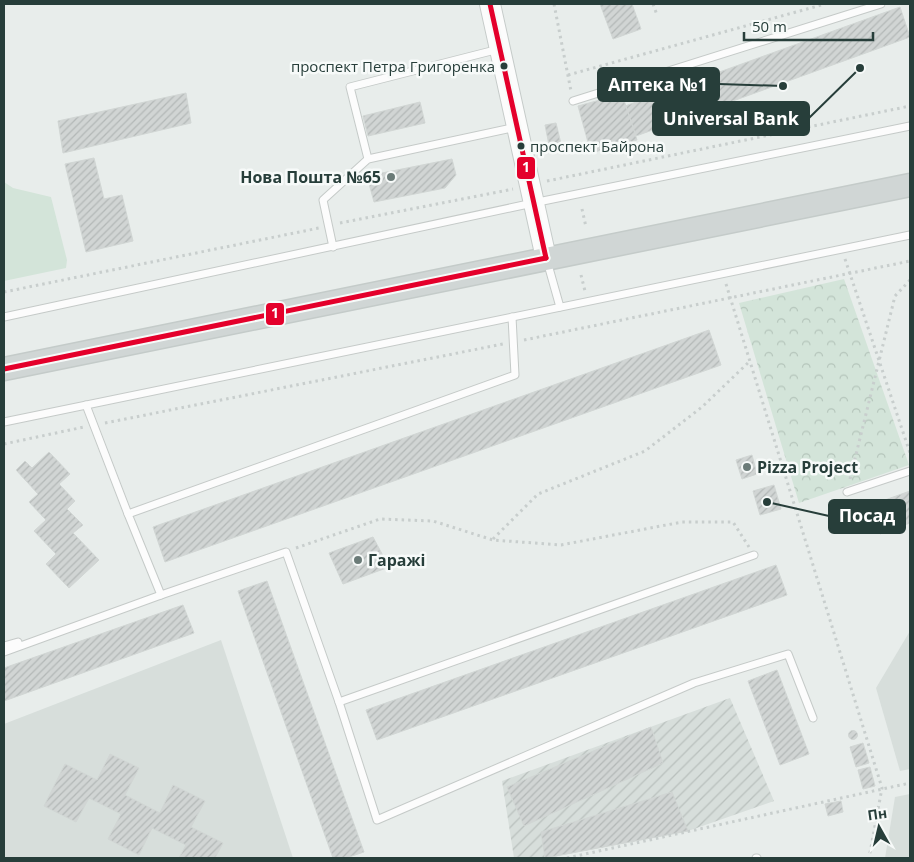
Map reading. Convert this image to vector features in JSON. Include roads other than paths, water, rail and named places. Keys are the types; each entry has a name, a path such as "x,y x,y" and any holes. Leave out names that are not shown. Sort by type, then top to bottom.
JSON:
{"main road":[{"path":"490,4 546,258"},
{"path":"4,369 910,185"}],"lane":[{"path":"573,101 881,4"},
{"path":"368,159 350,87 500,49"},
{"path":"4,317 533,203 910,126"},
{"path":"333,247 323,200 368,159 516,127"},
{"path":"4,422 910,235"},
{"path":"546,258 560,307"},
{"path":"128,514 515,375 512,317"},
{"path":"86,405 128,514 162,594"},
{"path":"847,492 910,471"},
{"path":"4,652 162,594 286,552 378,820 694,684 788,654 813,718"},
{"path":"339,702 754,555"},
{"path":"4,646 54,633"}],"place":[{"name":"проспект Петра Григоренка","path":"504,66"},
{"name":"Universal Bank","path":"860,68"},
{"name":"Аптека №1","path":"783,86"},
{"name":"проспект Байрона","path":"521,146"},
{"name":"Нова Пошта №65","path":"391,177"},
{"name":"Pizza Project","path":"747,467"},
{"name":"Посад","path":"767,502"},
{"name":"Гаражі","path":"358,560"}]}
